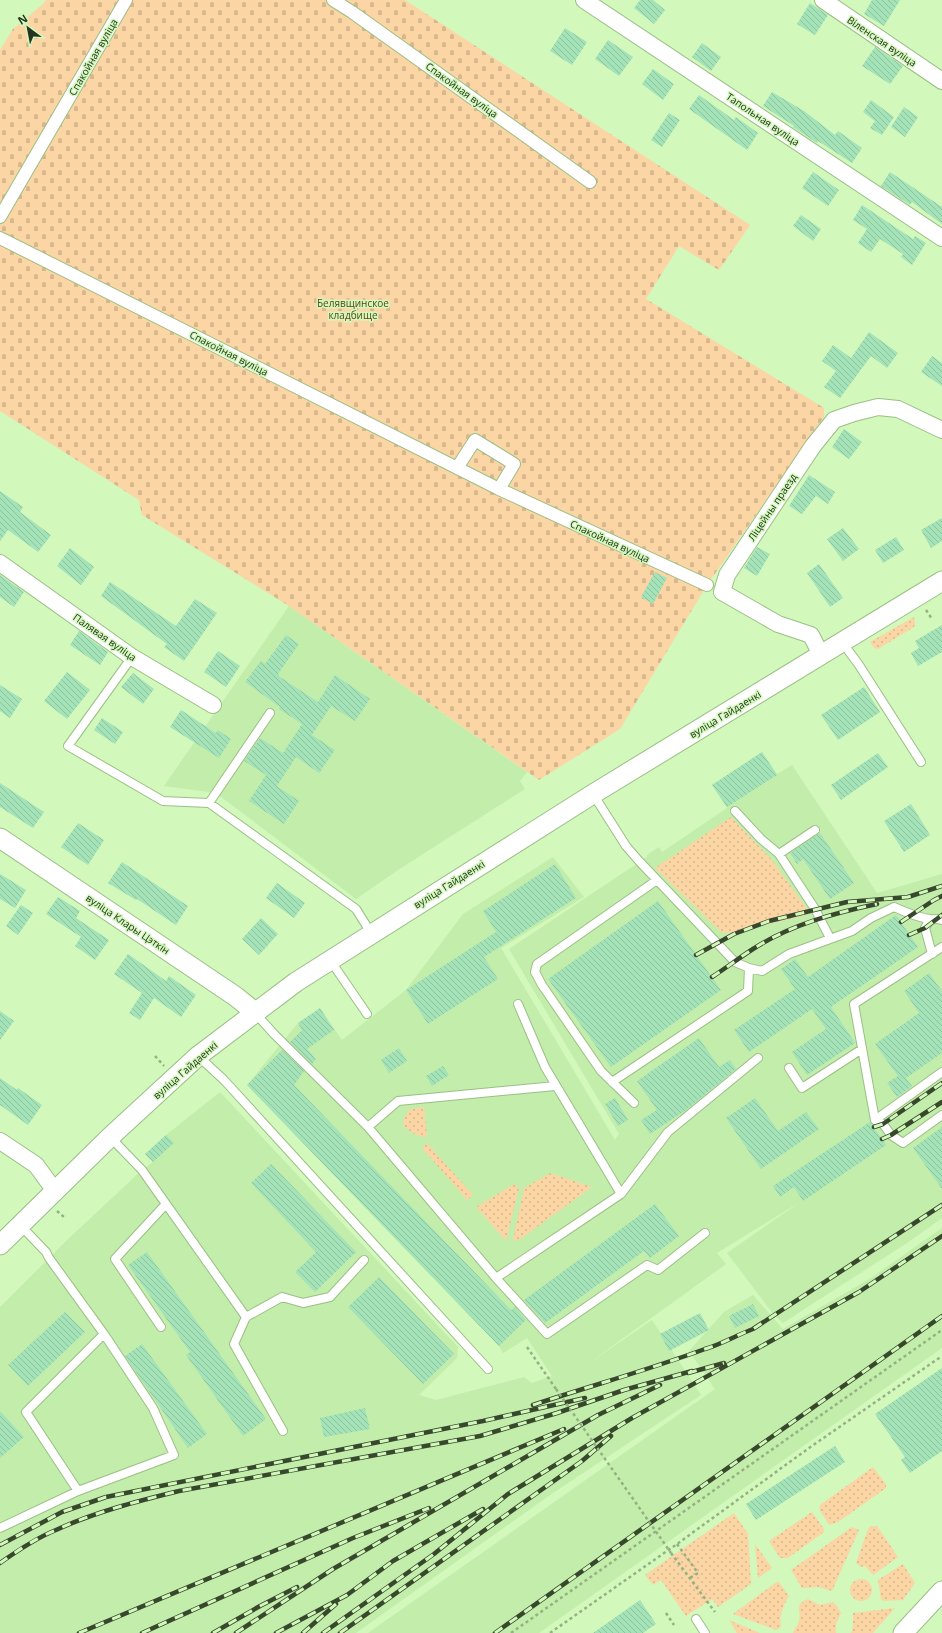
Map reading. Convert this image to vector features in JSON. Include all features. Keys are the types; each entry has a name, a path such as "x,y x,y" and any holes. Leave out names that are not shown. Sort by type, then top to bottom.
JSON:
{"street":[{"name":"Спакойная вуліца","path":"0,217 126,0"},
{"name":"Спакойная вуліца","path":"333,0 590,182"},
{"name":"Тапольная вуліца","path":"584,0 942,238"},
{"name":"Віленская вуліца","path":"823,0 942,81"},
{"name":"Спакойная вуліца","path":"0,238 499,489 707,585"},
{"name":"Ліцейны праезд","path":"722,592 726,575 813,446 834,420 878,407 898,409 942,430"},
{"path":"457,468 475,440 514,464 499,489"},
{"name":"Палявая вуліца","path":"0,563 132,657 213,705"},
{"name":"вуліца Гайдаенкі","path":"0,1245 110,1137 198,1056 255,1012 330,959 593,794 942,581"},
{"path":"722,592 778,624 811,635 822,655"},
{"name":"вуліца Клары Цэткін","path":"0,838 235,996 255,1012"},
{"path":"0,1141 36,1165 55,1191"},
{"path":"903,1633 939,1598"}],"lane":[{"name":"Спакойная вуліца","path":"707,585 722,592"},
{"path":"842,642 921,762"},
{"path":"132,657 68,746 163,801 209,803 356,909 371,933"},
{"path":"209,803 270,713"},
{"path":"593,794 626,846 735,962 749,968 762,971 789,954 852,931 870,918 894,908 930,920 938,918 942,920"},
{"path":"735,811 761,839 779,854 815,909 830,938"},
{"path":"779,854 815,830"},
{"path":"634,1103 600,1071 542,985 535,972 537,964 657,880"},
{"path":"930,920 925,928 932,954"},
{"path":"942,947 854,1004 875,1120 882,1124 891,1135 903,1143 942,1115"},
{"path":"330,959 367,1014"},
{"path":"612,1082 748,991 749,968"},
{"path":"518,1004 545,1067 555,1086 622,1194"},
{"path":"255,1012 274,1034 368,1127 496,1278 546,1334 647,1265 658,1270 705,1233"},
{"path":"789,1068 802,1088 862,1049"},
{"path":"198,1056 224,1080 488,1369"},
{"path":"496,1278 622,1194 668,1132 758,1058"},
{"path":"875,1120 942,1072"},
{"path":"368,1127 398,1101 555,1086"},
{"path":"110,1137 142,1170 246,1317"},
{"path":"161,1327 115,1259 166,1204"},
{"path":"0,1528 78,1491 174,1455 153,1408 104,1334 46,1252 20,1224"},
{"path":"283,1431 234,1344 246,1317 282,1297 303,1303 330,1297 364,1260"},
{"path":"78,1491 26,1412 104,1334"},
{"path":"696,1619 705,1633"}],"path":[{"path":"511,1633 942,1330"},
{"path":"527,1347 715,1612"},
{"path":"550,1633 677,1544 809,1448 942,1356"},
{"path":"677,1544 698,1573 690,1578"},
{"path":"666,1613 674,1625"}],"shaded area":[{"path":"289,606 527,772 520,781 525,789 398,870 356,899 216,793 164,786"},
{"path":"762,752 777,774 792,765 877,893 942,874 942,1218 910,1241 783,1323 774,1315 727,1253 800,1202 717,1253 726,1264 582,1368 652,1320 701,1395 550,1495 356,1633 0,1633 0,1307 67,1240 142,1170 153,1162 145,1154 166,1135 220,1092 458,1347 457,1358 419,1395 436,1400 524,1377 532,1383 552,1376 527,1338 503,1353 499,1346 247,1085 298,1023 320,1008 342,1040 406,990 463,914 553,857 584,897 501,948 615,1140 619,1134 509,949 647,857 647,855 659,847 662,852 727,808 712,785"},
{"path":"942,1228 942,1348 539,1633 368,1633 715,1389 689,1351 724,1312 753,1295 783,1329 871,1278"}],"green space":[{"name":"Белявщинское кладбище","path":"46,0 405,0 750,225 719,270 679,246 646,299 824,408 824,417 707,585 620,729 539,780 289,606 142,515 139,500 0,411 0,50 13,29"},
{"path":"914,617 914,627 878,649 874,648 870,642"},
{"path":"731,817 772,860 807,909 807,915 731,933 722,933 655,868"},
{"path":"424,1107 427,1137 414,1134 403,1124 405,1116 410,1109"},
{"path":"427,1143 473,1195 467,1200 422,1148"},
{"path":"550,1173 592,1187 519,1240 513,1240 524,1188"},
{"path":"514,1184 519,1188 506,1241 476,1207"},
{"path":"873,1467 886,1484 886,1488 838,1522 829,1525 819,1509 820,1505"},
{"path":"812,1512 824,1529 824,1532 788,1558 780,1558 769,1541"},
{"path":"734,1513 748,1534 751,1584 718,1607 712,1599 686,1616 661,1580 653,1585 645,1575"},
{"path":"871,1526 877,1526 898,1557 873,1575 865,1566 861,1567 856,1563 868,1529"},
{"path":"852,1527 859,1530 832,1591 818,1587 802,1588 791,1570"},
{"path":"755,1544 772,1568 758,1578"},
{"path":"903,1564 915,1583 903,1600 884,1601 881,1599 878,1580"},
{"path":"861,1579 869,1582 872,1590 869,1598 861,1601 853,1598 850,1590 853,1582"},
{"path":"778,1581 789,1596 782,1611 781,1627 776,1630 733,1614"},
{"path":"808,1599 820,1605 833,1602 837,1606 841,1613 836,1624 836,1633 793,1633 800,1617 799,1606 803,1601"},
{"path":"895,1608 873,1633 851,1633 853,1626 853,1613"},
{"path":"729,1620 760,1633 737,1633"}],"building":[{"path":"640,0 653,0 665,10 654,24 634,8"},
{"path":"872,0 900,0 884,26 864,14"},
{"path":"810,3 828,15 815,35 797,24"},
{"path":"565,28 587,42 572,65 550,51"},
{"path":"608,40 633,57 619,76 595,59"},
{"path":"702,43 721,57 711,71 692,57"},
{"path":"875,47 903,66 890,84 862,66"},
{"path":"653,69 674,84 663,100 642,84"},
{"path":"772,92 804,111 835,135 838,131 862,148 852,163 818,141 817,143 763,106"},
{"path":"699,95 734,120 736,117 758,133 747,150 689,109"},
{"path":"871,100 894,117 882,135 870,128 875,121 863,112"},
{"path":"904,107 918,117 905,137 891,127"},
{"path":"669,113 680,120 662,147 651,140"},
{"path":"813,172 839,190 828,206 802,188"},
{"path":"890,172 942,207 942,224 912,202 910,205 881,186"},
{"path":"862,205 913,239 915,236 926,243 912,265 901,257 903,254 880,239 871,252 858,243 867,229 853,220"},
{"path":"801,215 821,229 813,241 793,226"},
{"path":"869,332 898,353 887,368 871,356 840,398 824,387 836,371 822,361 833,345 851,358"},
{"path":"932,356 942,363 942,386 921,372"},
{"path":"844,429 862,442 849,459 832,447"},
{"path":"809,475 835,492 828,504 816,496 802,514 789,506"},
{"path":"0,491 23,507 20,512 51,535 38,552 8,530 0,541"},
{"path":"942,518 942,541 931,548 921,530"},
{"path":"843,528 859,549 843,561 827,539"},
{"path":"896,537 904,550 883,563 875,550"},
{"path":"757,547 770,554 757,576 744,568"},
{"path":"70,548 94,567 81,585 57,566"},
{"path":"819,564 843,598 830,607 807,573"},
{"path":"655,572 667,578 653,604 641,597"},
{"path":"0,575 24,592 14,607 0,597"},
{"path":"110,582 176,626 195,599 217,613 184,661 164,647 167,644 101,596"},
{"path":"942,625 942,652 918,666 911,653 919,648 915,641"},
{"path":"79,631 108,652 100,665 70,645"},
{"path":"286,635 299,644 278,674 280,677 318,702 335,675 370,699 355,721 331,706 312,735 335,750 319,773 296,757 277,786 299,801 284,824 249,801 266,775 244,761 260,738 283,753 302,724 279,709 280,707 245,682 261,661 265,664"},
{"path":"218,651 240,666 226,687 204,672"},
{"path":"67,672 90,690 67,719 44,701"},
{"path":"133,673 154,689 143,704 121,687"},
{"path":"0,685 22,699 10,718 0,711"},
{"path":"864,687 880,712 838,740 821,715"},
{"path":"181,710 216,733 218,730 231,739 219,758 170,727"},
{"path":"102,718 123,732 115,744 94,730"},
{"path":"762,752 777,775 727,807 712,785"},
{"path":"878,753 888,767 841,800 831,785"},
{"path":"0,783 44,812 33,828 0,807"},
{"path":"911,804 930,835 904,852 884,821"},
{"path":"78,823 104,840 88,865 61,847"},
{"path":"820,833 854,883 830,899 803,859 797,864 790,853"},
{"path":"122,862 188,906 176,925 137,899 136,900 108,883"},
{"path":"555,864 576,898 484,957 498,979 428,1024 406,990 496,932 483,911"},
{"path":"0,874 26,890 15,908 0,899"},
{"path":"277,883 305,903 294,918 266,898"},
{"path":"58,897 80,911 76,918 109,940 95,960 75,946 81,937 46,914"},
{"path":"658,901 721,990 611,1067 548,979"},
{"path":"21,905 33,913 18,935 6,926"},
{"path":"896,915 918,947 831,1007 855,1043 807,1075 792,1052 826,1029 812,1009 749,1052 734,1030 795,989 781,969 795,959 808,977"},
{"path":"261,918 278,934 259,955 242,939"},
{"path":"128,954 166,981 169,976 196,995 181,1017 154,998 140,1020 129,1013 142,993 114,974"},
{"path":"929,973 942,991 942,1053 906,1078 912,1086 897,1097 887,1083 898,1076 875,1044 919,1013 904,991"},
{"path":"320,1008 334,1030 307,1049 316,1059 312,1064 290,1042 302,1030 298,1023"},
{"path":"0,1011 14,1021 0,1040"},
{"path":"699,1038 719,1067 730,1060 736,1069 686,1110 650,1134 641,1120 657,1110 637,1081"},
{"path":"399,1048 407,1061 389,1073 381,1060"},
{"path":"282,1050 304,1071 294,1085 511,1310 515,1307 526,1320 499,1346 247,1085"},
{"path":"443,1066 449,1075 432,1086 426,1076"},
{"path":"0,1078 17,1090 18,1088 42,1105 28,1125 0,1105"},
{"path":"615,1098 628,1120 618,1126 605,1104"},
{"path":"755,1098 778,1131 806,1112 819,1129 761,1169 726,1118"},
{"path":"870,1122 886,1145 803,1201 794,1187 780,1197 773,1186"},
{"path":"942,1127 942,1189 913,1148"},
{"path":"166,1135 174,1143 153,1162 145,1154"},
{"path":"271,1164 356,1252 315,1292 295,1272 316,1252 251,1183"},
{"path":"655,1204 679,1236 650,1258 644,1251 545,1323 524,1300"},
{"path":"147,1252 266,1419 243,1436 186,1355 190,1352 128,1265"},
{"path":"379,1277 454,1354 423,1384 348,1307"},
{"path":"753,1304 759,1316 735,1328 729,1316"},
{"path":"65,1312 85,1332 28,1386 8,1365"},
{"path":"700,1313 709,1330 669,1351 660,1334"},
{"path":"142,1344 207,1434 188,1448 125,1356"},
{"path":"942,1368 942,1451 910,1473 901,1460 905,1457 875,1414"},
{"path":"365,1408 370,1429 324,1437 320,1418"},
{"path":"0,1411 24,1437 0,1458"},
{"path":"835,1446 845,1462 756,1520 746,1504"},
{"path":"640,1600 656,1624 643,1633 593,1633"}],"railway":[{"path":"696,955 734,934 769,921 847,902 908,897 942,886"},
{"path":"901,922 942,896"},
{"path":"712,977 753,949 782,933 845,911 877,904"},
{"path":"909,935 925,928 942,915"},
{"path":"874,1127 883,1124 942,1083"},
{"path":"882,1139 891,1135 942,1102"},
{"path":"533,1405 684,1357 717,1345 753,1329 942,1205"},
{"path":"323,1633 434,1554 508,1494 632,1418 859,1292 942,1236"},
{"path":"495,1633 942,1316"},
{"path":"688,1373 724,1363"},
{"path":"0,1563 27,1545 49,1533 101,1512 132,1503 179,1491 480,1436 557,1413 624,1390 692,1371"},
{"path":"236,1633 333,1569 598,1415 660,1385"},
{"path":"0,1545 62,1512 106,1497 483,1421 585,1398"},
{"path":"79,1633 564,1429"},
{"path":"340,1633 582,1461 611,1436"},
{"path":"142,1633 353,1538 429,1508"},
{"path":"276,1633 347,1595 393,1561 483,1509"},
{"path":"213,1633 297,1587"},
{"path":"303,1633 336,1604"}]}
